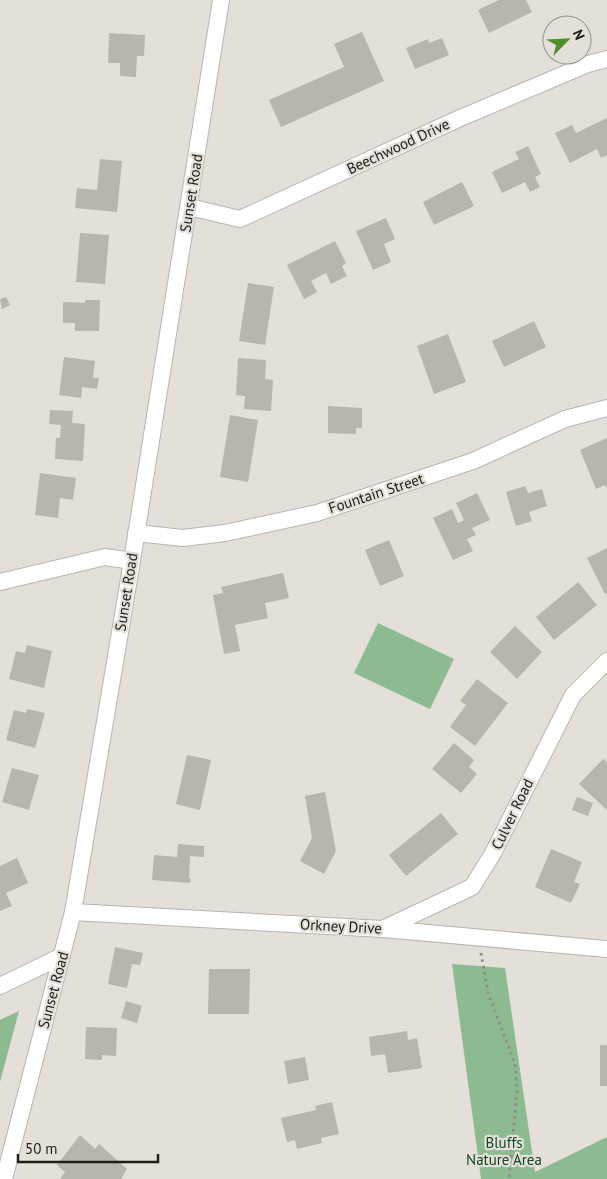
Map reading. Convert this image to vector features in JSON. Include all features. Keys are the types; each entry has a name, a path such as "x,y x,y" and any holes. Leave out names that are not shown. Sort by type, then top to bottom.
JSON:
{"street":[{"name":"Sunset Road","path":"4,1179 73,912 132,561 221,0"},
{"name":"Beechwood Drive","path":"189,207 240,219 458,119 588,64 607,59"},
{"name":"Fountain Street","path":"136,533 183,538 225,533 317,513 473,461 565,419 607,408"},
{"path":"0,582 105,557 132,561"},
{"name":"Culver Road","path":"383,928 472,887 492,855 573,695 607,661"},
{"name":"Orkney Drive","path":"73,912 383,928 607,950"},
{"path":"0,986 62,956"}],"path":[{"path":"478,937 488,993 515,1064 517,1091 509,1179"}],"green space":[{"path":"378,623 454,659 430,709 354,673"},
{"name":"Bluffs Nature Area","path":"452,964 505,968 535,1172 607,1137 607,1179 481,1179"},
{"path":"19,1011 0,1082 0,1020"}],"building":[{"path":"499,0 526,0 532,12 489,33 478,10"},
{"path":"362,32 384,81 281,127 269,100 344,67 334,44"},
{"path":"109,33 145,35 144,56 137,56 136,77 120,76 120,63 108,63"},
{"path":"442,38 449,55 415,69 406,48 428,39 429,43"},
{"path":"607,118 607,155 601,158 597,149 570,163 555,133 572,125 576,133"},
{"path":"528,146 541,174 535,177 540,187 530,192 525,182 502,193 492,172 519,159 515,152"},
{"path":"100,159 122,161 117,212 75,208 77,188 97,190"},
{"path":"462,182 474,206 434,225 423,202"},
{"path":"386,218 395,239 384,244 391,262 373,270 356,231"},
{"path":"80,233 109,235 105,284 76,282"},
{"path":"335,241 346,263 342,266 347,276 331,284 326,273 311,281 317,292 304,299 287,265"},
{"path":"248,283 274,287 265,345 239,341"},
{"path":"6,297 10,305 2,309 0,299"},
{"path":"85,300 100,300 99,331 75,331 75,323 63,323 63,302 85,303"},
{"path":"534,321 546,347 504,367 492,341"},
{"path":"448,334 466,382 434,394 417,346"},
{"path":"64,357 95,361 93,378 99,378 97,389 82,387 81,398 59,395"},
{"path":"238,358 266,360 265,379 273,380 271,411 244,409 245,396 236,395"},
{"path":"328,406 362,408 362,428 356,428 356,434 328,433"},
{"path":"50,410 73,411 72,423 85,424 83,461 55,459 56,438 60,438 61,425 49,424"},
{"path":"230,415 258,420 248,482 220,477"},
{"path":"607,438 607,489 605,485 596,489 580,450"},
{"path":"40,473 76,478 73,500 60,498 58,518 35,515"},
{"path":"525,486 528,493 542,489 547,506 529,512 532,521 516,526 506,492"},
{"path":"477,493 490,520 472,528 476,535 467,539 473,551 453,560 433,518 452,509 458,523 464,520 456,503"},
{"path":"389,540 404,576 380,586 365,550"},
{"path":"607,548 607,593 605,594 587,558"},
{"path":"283,573 289,598 265,603 268,618 235,625 240,651 224,654 213,595 223,593 221,587"},
{"path":"578,582 597,605 554,640 536,617"},
{"path":"515,626 542,652 517,679 490,652"},
{"path":"27,645 52,651 44,688 9,679 16,651 25,653"},
{"path":"477,679 508,703 475,746 450,727 466,705 460,701"},
{"path":"27,709 45,713 35,748 6,740 14,710 26,713"},
{"path":"454,743 474,760 469,767 477,774 461,793 432,769"},
{"path":"187,755 211,760 200,810 176,804"},
{"path":"603,759 607,762 607,810 579,784"},
{"path":"12,768 39,775 29,810 2,802"},
{"path":"325,792 336,851 324,874 300,861 312,838 305,796"},
{"path":"577,797 593,803 588,816 572,810"},
{"path":"441,813 458,834 406,876 389,855"},
{"path":"178,844 204,846 204,857 190,856 190,883 152,880 154,855 177,857"},
{"path":"551,849 582,862 574,882 580,884 571,903 535,887"},
{"path":"17,858 28,883 6,893 12,906 0,911 0,866"},
{"path":"115,947 143,953 140,965 132,964 127,988 108,984"},
{"path":"209,969 250,969 249,1014 208,1014"},
{"path":"126,1001 142,1006 137,1023 121,1018"},
{"path":"86,1027 117,1028 116,1056 102,1055 102,1060 85,1059"},
{"path":"407,1031 408,1040 417,1038 422,1068 388,1073 385,1054 371,1056 369,1037"},
{"path":"600,1045 607,1045 607,1086 600,1086"},
{"path":"305,1057 309,1080 288,1084 284,1061"},
{"path":"332,1102 339,1134 321,1138 322,1143 297,1149 295,1140 287,1142 281,1118 316,1110 315,1106"},
{"path":"80,1135 95,1149 99,1144 127,1169 121,1179 60,1179 65,1172 57,1165"}]}
